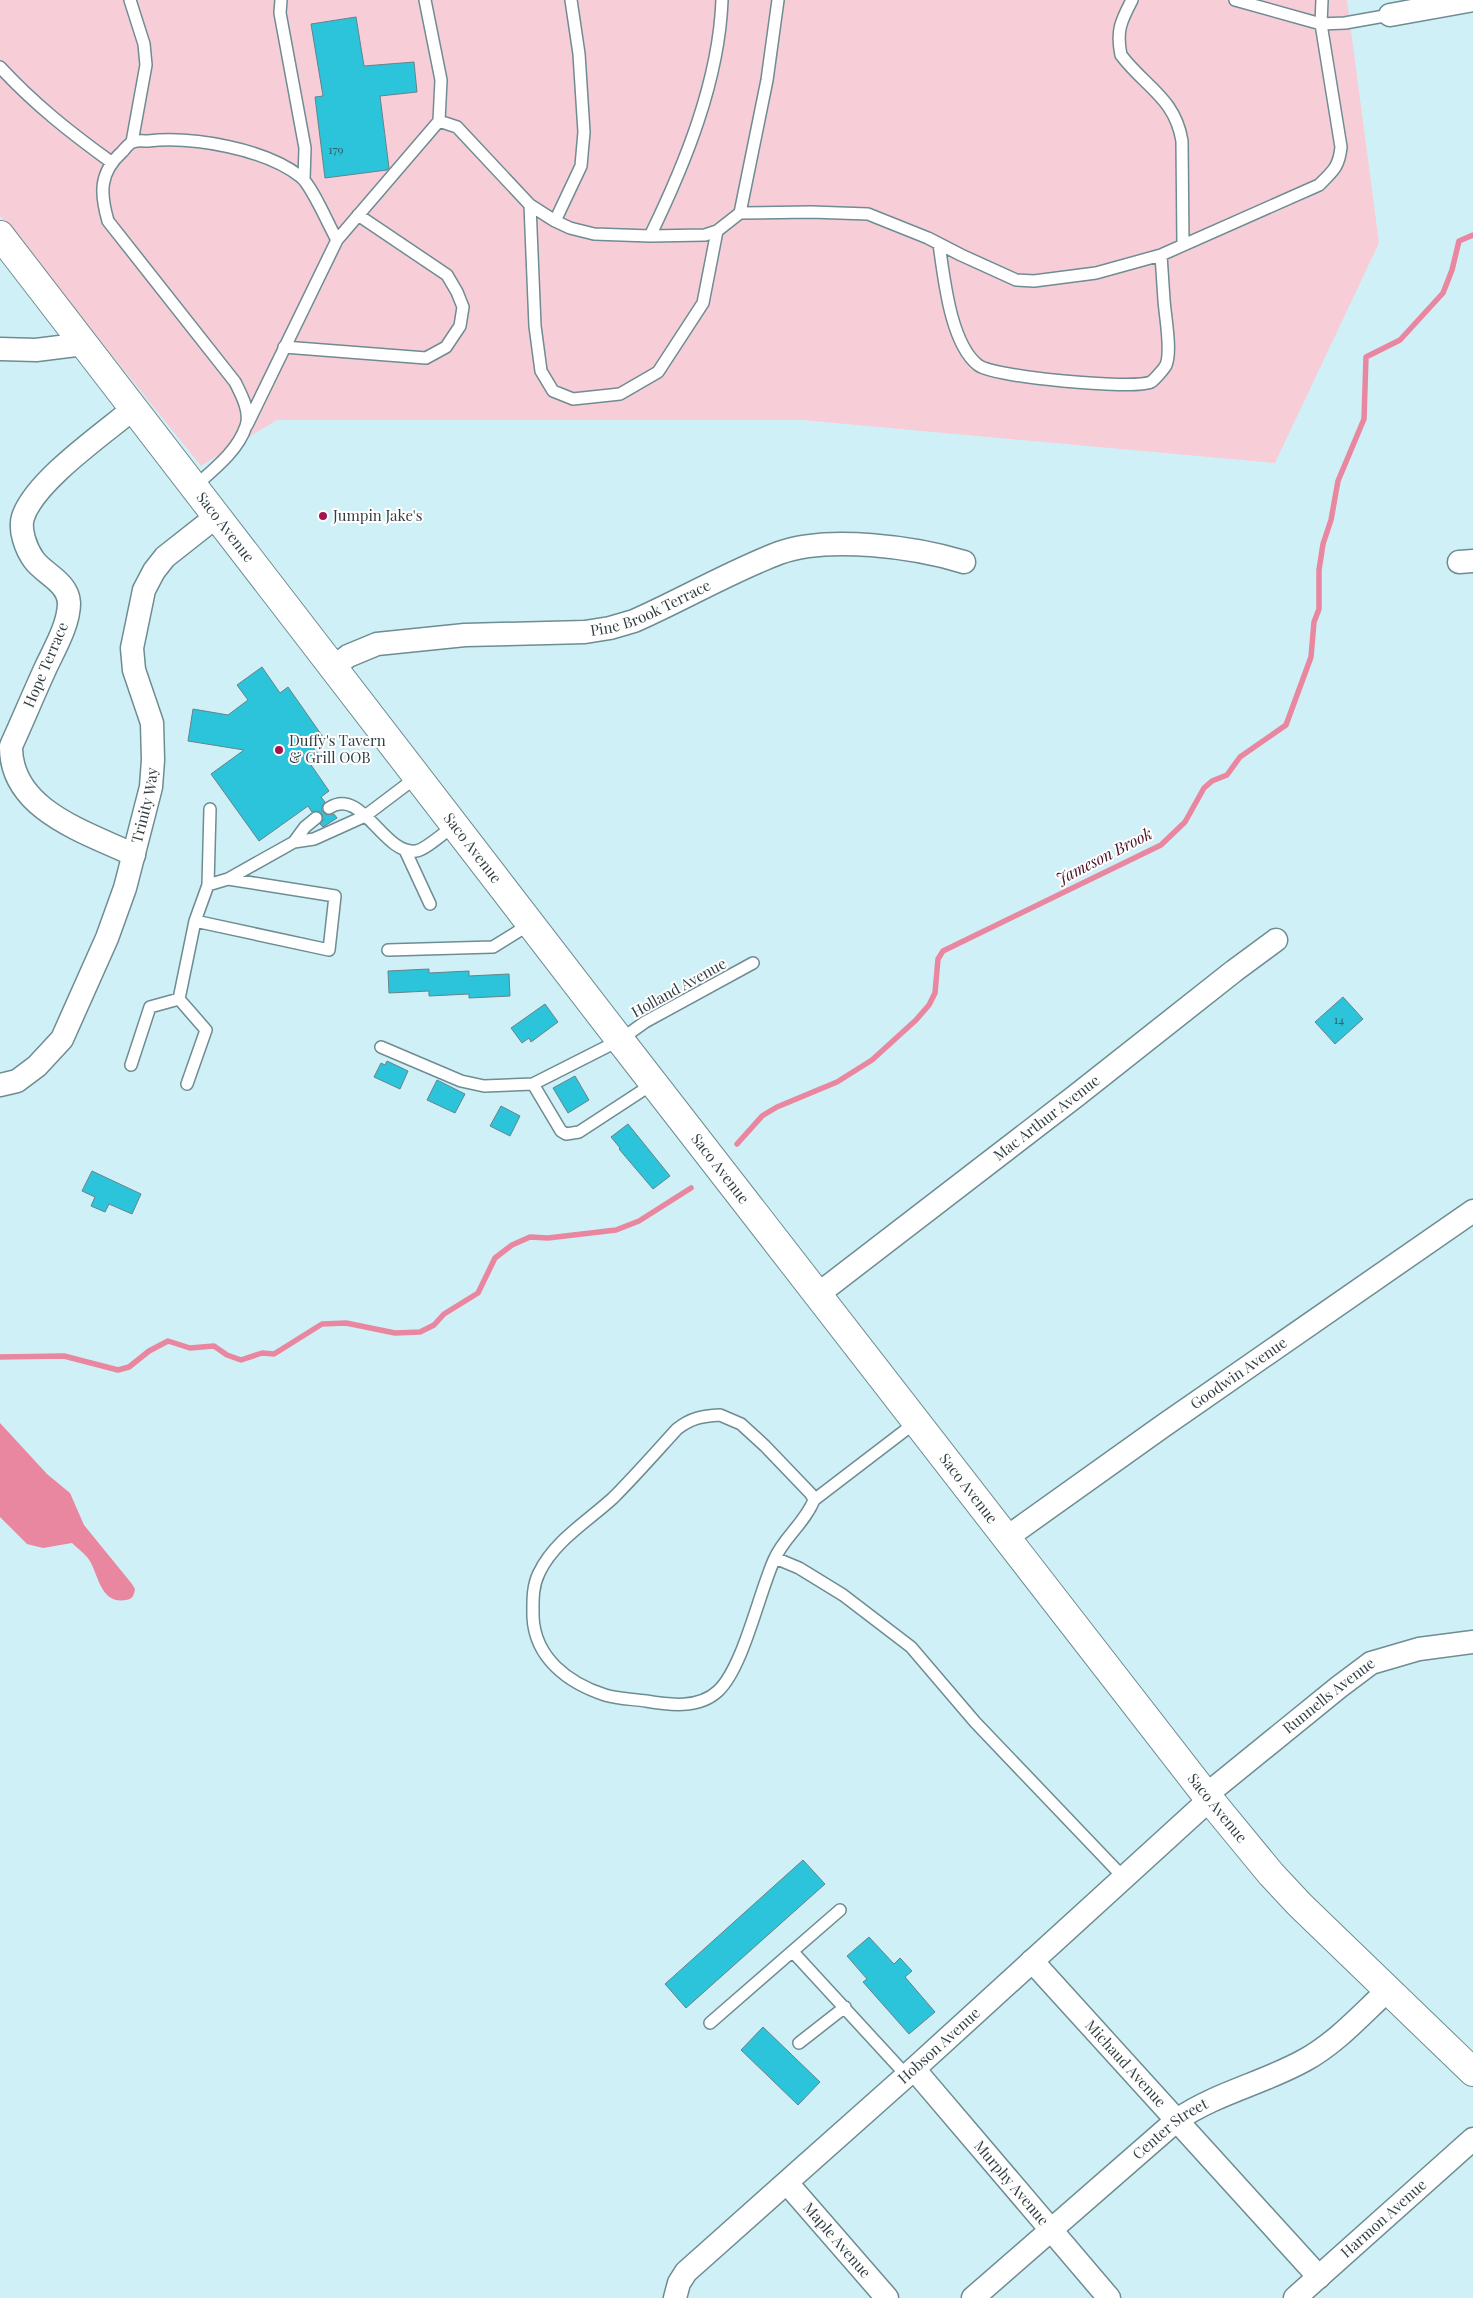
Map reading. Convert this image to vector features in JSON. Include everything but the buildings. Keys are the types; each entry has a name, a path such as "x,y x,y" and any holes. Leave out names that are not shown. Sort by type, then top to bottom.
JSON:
{"main road":[{"name":"Saco Avenue","path":"0,235 530,924 1208,1797 1294,1899 1386,1991 1473,2072"}],"street":[{"path":"1390,15 1473,0"},
{"path":"0,349 36,350 84,344"},
{"name":"Hope Terrace","path":"133,409 43,486 22,518 24,539 30,554 39,567 59,583 67,593 69,604 66,620 56,646 11,746 10,761 18,782 41,807 61,820 134,855"},
{"name":"Trinity Way","path":"0,1085 17,1080 37,1066 62,1038 107,938 125,888 151,787 153,760 152,723 134,670 132,648 144,590 154,571 165,557 217,516"},
{"name":"Pine Brook Terrace","path":"333,668 348,656 377,644 465,635 546,634 610,628 634,622 780,553 811,546 838,544 895,548 944,556 964,562"},
{"name":"Mac Arthur Avenue","path":"817,1295 1276,940"},
{"name":"Goodwin Avenue","path":"1006,1538 1178,1415 1473,1211"},
{"name":"Runnells Avenue","path":"1208,1797 1339,1687 1371,1663 1420,1649 1473,1642"},
{"name":"Hobson Avenue","path":"675,2297 679,2283 686,2272 911,2072 1124,1878 1208,1797"},
{"name":"Michaud Avenue","path":"1032,1961 1319,2277"},
{"name":"Center Street","path":"973,2298 1177,2120 1202,2104 1306,2060 1339,2035 1386,1991"},
{"name":"Murphy Avenue","path":"911,2072 1052,2230 1109,2298"},
{"name":"Harmon Avenue","path":"1295,2298 1473,2140"},
{"name":"Maple Avenue","path":"787,2183 887,2298"}],"lane":[{"path":"130,0 144,44 146,65 132,142 111,162 103,180 102,202 108,222 235,382 245,405 247,425"},
{"path":"281,0 280,13 304,148 304,179"},
{"path":"194,487 226,457 247,425 337,240 439,121 441,80 425,0"},
{"path":"555,221 581,166 584,132 579,54 571,0"},
{"path":"650,236 674,186 694,135 710,76 721,16 722,0"},
{"path":"740,213 767,80 778,0"},
{"path":"1132,0 1119,25 1118,43 1121,55 1175,114 1180,127 1182,142 1183,245"},
{"path":"1235,0 1321,24 1345,23 1390,15"},
{"path":"1271,0 1274,12"},
{"path":"439,121 457,127 530,205 570,228 594,234 705,235 718,230 740,213 811,212 868,214 939,244 1016,280 1096,273 1162,255 1319,185 1335,169 1340,160 1341,147 1321,24 1322,0"},
{"path":"0,67 30,99 72,134 111,162"},
{"path":"132,142 167,139 198,141 254,154 285,165 304,179 337,240"},
{"path":"530,205 535,326 541,371 554,391 573,399 620,394 658,372 702,303 718,230"},
{"path":"284,347 426,358 446,347 460,326 463,307 458,292 446,275 358,215"},
{"path":"939,244 956,328 967,353 979,366 995,372 1019,376 1123,385 1151,382 1166,365 1168,339 1162,255"},
{"path":"208,885 228,879 294,842 314,838 365,816 418,776"},
{"path":"329,808 337,804 347,803 365,816 395,845 405,850 418,851 455,826"},
{"path":"179,999 196,921 208,885 210,809"},
{"path":"294,842 305,827 316,818"},
{"path":"405,850 430,904"},
{"path":"196,921 329,950 335,896 228,879"},
{"path":"388,950 493,947 530,924"},
{"name":"Holland Avenue","path":"533,1084 620,1040 645,1022 754,964"},
{"path":"131,1065 150,1007 179,999"},
{"path":"179,999 206,1030 187,1084"},
{"path":"381,1047 462,1081 484,1086 533,1084 560,1131 573,1134 580,1132 654,1084"},
{"path":"814,1500 811,1494 794,1476 741,1424 720,1415 703,1416 689,1420 678,1429 612,1498 574,1530 551,1554 539,1573 532,1594 538,1644 548,1660 562,1673 580,1685 606,1695 672,1705 702,1701 718,1691 736,1664 774,1558 810,1511 814,1500 916,1422"},
{"path":"774,1558 799,1568 843,1595 911,1647 975,1722 1124,1878"},
{"path":"710,2023 840,1910"},
{"path":"793,1952 911,2072"},
{"path":"799,2043 845,2007"}],"shaded area":[{"path":"0,0 1347,0 1379,243 1275,463 802,420 277,420 201,466 0,216"},
{"path":"0,1423 47,1474 70,1493 84,1525 135,1589 132,1598 118,1600 106,1594 89,1560 72,1543 43,1548 27,1544 0,1517"}],"waterway":[{"name":"Jameson Brook","path":"737,1144 762,1116 777,1107 837,1082 872,1060 916,1020 929,1005 935,993 938,959 943,951 1161,845 1185,822 1204,788 1212,781 1227,775 1240,757 1286,725 1311,657 1314,622 1319,609 1319,570 1323,544 1331,520 1338,481 1364,419 1366,357 1400,340 1443,293 1452,270 1459,241 1473,235"},
{"name":"Jameson Brook","path":"0,1357 64,1356 118,1370 129,1367 149,1351 168,1341 190,1348 214,1346 227,1355 241,1360 262,1353 274,1354 322,1324 346,1323 395,1333 420,1332 434,1325 444,1314 478,1293 495,1258 512,1245 530,1237 548,1238 616,1230 639,1221 691,1188"}],"place":[{"name":"Jumpin Jake's","path":"323,516"},
{"name":"Duffy's Tavern & Grill OOB","path":"279,750"}]}
